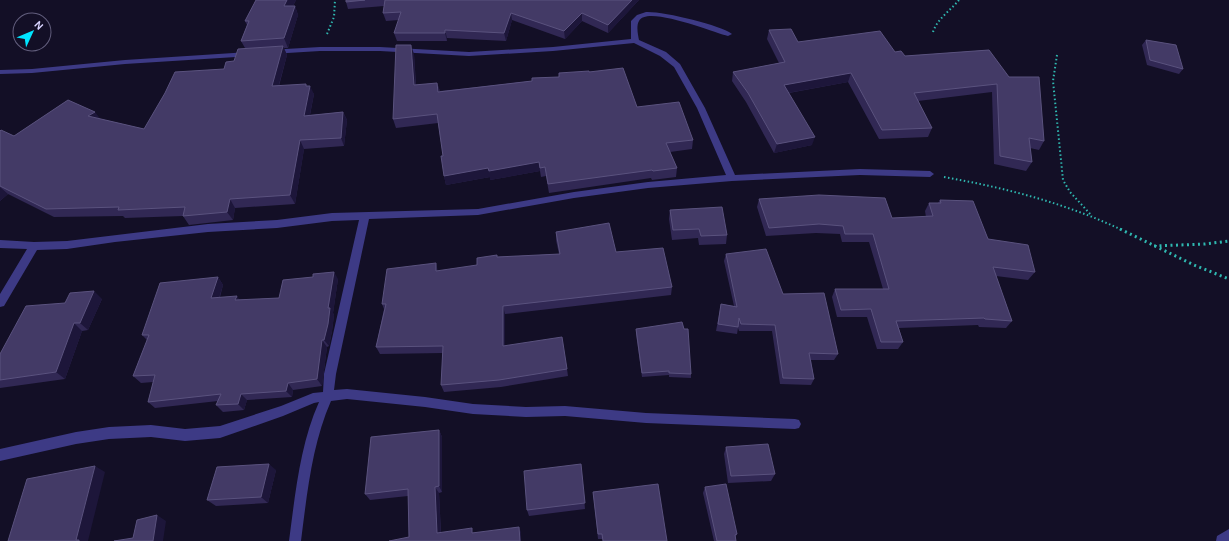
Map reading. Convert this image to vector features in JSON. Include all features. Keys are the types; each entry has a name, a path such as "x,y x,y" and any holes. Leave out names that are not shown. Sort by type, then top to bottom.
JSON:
{"street":[{"path":"635,41 635,20 645,14 678,19 728,34"},
{"path":"0,72 32,71 125,62 320,49 380,49 469,54 553,49 635,41 663,54 677,66 701,108 732,178"},
{"path":"0,244 34,246 67,245 115,238 208,228 276,224 324,218 492,211 574,195 648,185 732,178 860,172 930,174"},
{"path":"295,541 301,495 316,422 328,396 330,374 366,216"},
{"path":"0,303 34,246"},
{"path":"0,455 76,438 109,433 151,431 185,435 220,432 283,411 313,398 347,394 473,408 526,412 565,411 646,418 795,424"},
{"path":"1222,541 1229,535"}],"path":[{"path":"320,49 334,17 335,0"},
{"path":"932,32 934,26 939,20 952,10 959,0"},
{"path":"1057,55 1053,81 1063,180 1070,192 1092,216"},
{"path":"930,174 999,188 1056,202 1092,216 1190,264 1229,279"},
{"path":"1153,246 1205,244 1229,241"}],"building":[{"path":"256,0 287,0 284,6 295,6 284,38 241,41 249,21 245,21"},
{"path":"346,0 365,0 346,2"},
{"path":"385,0 632,0 608,25 582,13 564,31 511,13 504,33 445,30 445,33 394,33 401,12 383,13"},
{"path":"791,29 798,42 880,31 895,52 901,51 905,56 989,50 1009,77 1039,77 1044,141 1029,138 1032,162 1000,156 997,84 914,93 932,128 882,130 851,73 784,85 815,137 777,144 748,93 733,72 785,62 769,30"},
{"path":"1146,40 1176,45 1183,69 1150,60"},
{"path":"396,45 411,45 414,85 437,83 438,92 532,81 532,78 559,77 559,73 589,72 623,68 637,107 679,102 693,140 666,143 677,168 548,184 545,167 540,168 539,162 489,171 488,168 444,176 441,156 443,156 437,114 393,119"},
{"path":"283,46 272,86 306,84 306,86 310,86 304,116 343,112 341,138 300,140 290,195 230,199 227,212 183,216 185,207 118,210 119,207 46,209 0,186 1,130 14,136 68,100 95,112 88,116 144,129 165,93 175,72 224,69 226,62 234,61 238,49"},
{"path":"819,195 885,198 892,218 933,216 929,203 941,203 940,200 973,201 988,239 1028,245 1035,272 993,267 1012,321 984,318 896,321 903,342 881,342 871,309 841,310 835,289 889,289 873,234 845,234 843,226 819,224 769,228 759,199"},
{"path":"722,207 727,235 701,236 699,229 673,230 670,210"},
{"path":"609,223 616,252 663,248 672,287 503,306 503,346 562,337 567,369 499,380 441,385 443,346 376,347 386,304 382,304 387,269 436,263 436,271 477,265 477,258 497,255 497,257 560,254 556,232"},
{"path":"766,249 783,294 824,293 838,354 809,353 814,379 783,378 775,325 741,324 739,318 738,327 718,324 721,304 737,307 726,254"},
{"path":"334,272 328,308 330,308 328,324 324,340 322,340 317,379 288,383 286,391 241,394 238,404 216,405 221,394 148,402 155,375 133,376 149,335 142,335 160,283 218,277 211,298 237,296 235,300 279,298 283,280 313,277 313,274"},
{"path":"94,291 80,323 74,323 56,372 0,380 0,354 26,306 65,303 70,293"},
{"path":"682,322 684,329 688,329 691,374 669,373 669,371 642,373 636,329"},
{"path":"439,430 439,486 435,487 437,533 472,528 472,533 519,527 520,541 389,541 409,537 408,489 365,494 371,437"},
{"path":"768,444 775,474 731,476 726,447"},
{"path":"269,464 261,497 207,500 217,467"},
{"path":"581,464 585,503 527,510 524,471"},
{"path":"95,466 76,540 79,541 8,541 27,479"},
{"path":"658,484 667,541 603,541 602,534 598,534 593,492"},
{"path":"726,484 737,534 735,535 736,541 717,541 705,487"},
{"path":"157,515 153,541 114,541 133,538 137,520"}]}
